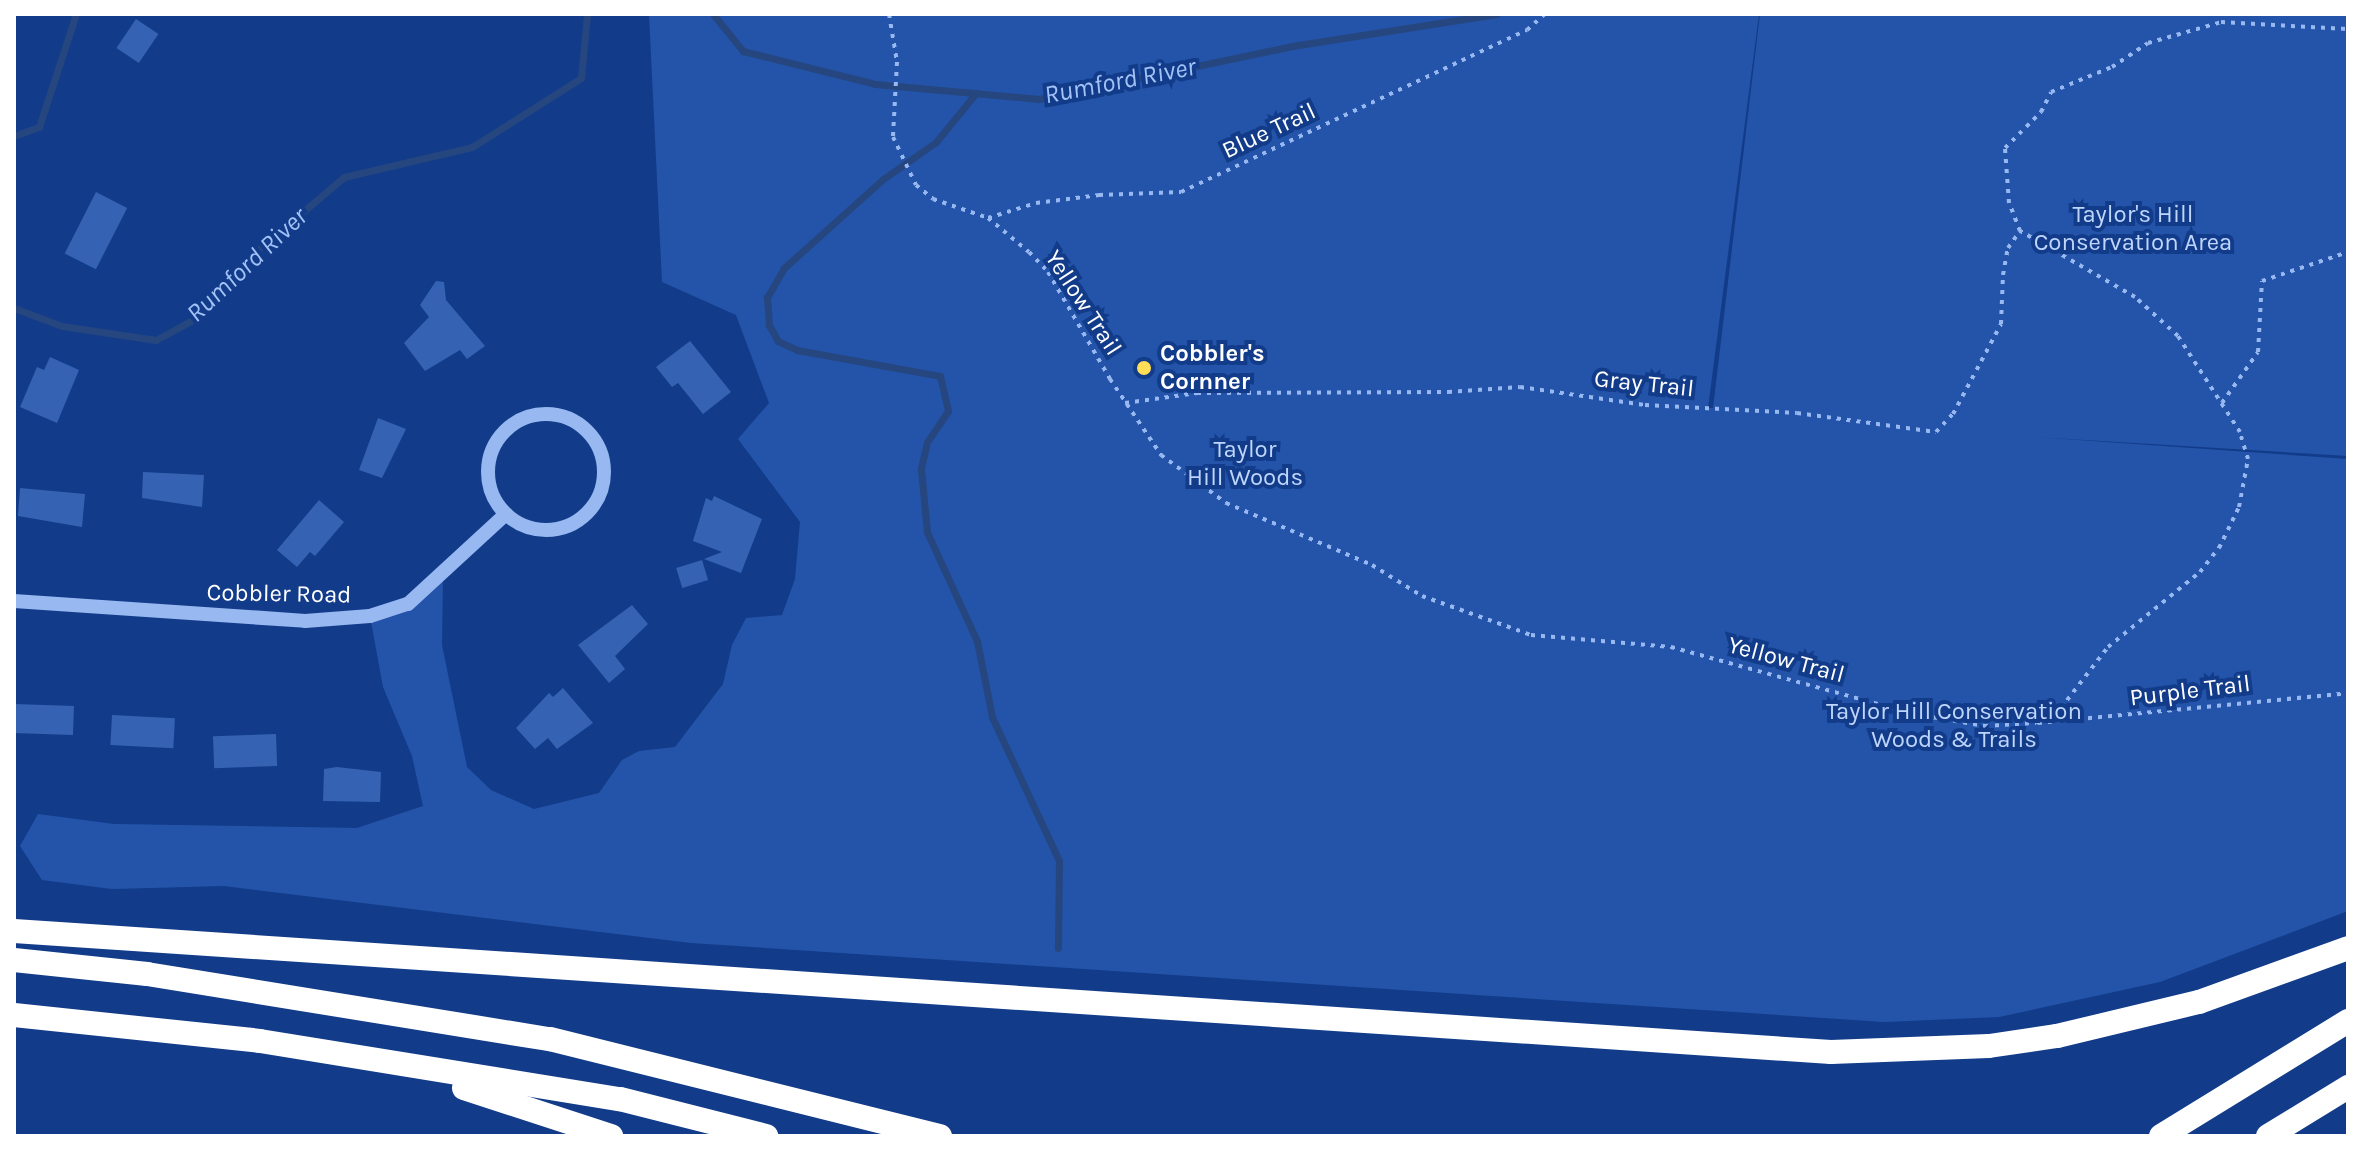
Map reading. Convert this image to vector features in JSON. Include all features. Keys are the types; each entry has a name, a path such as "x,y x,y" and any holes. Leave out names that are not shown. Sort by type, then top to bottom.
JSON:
{"highway":[{"path":"14,931 1831,1052 1989,1046 2057,1036 2199,1002 2348,948"},
{"path":"14,960 147,974 550,1039 940,1136"},
{"path":"14,1015 350,1056 620,1099 766,1136"},
{"path":"2161,1136 2348,1021"},
{"path":"350,1056 531,1106 611,1136"},
{"path":"2268,1136 2348,1087"}],"street":[{"path":"548,414 570,419 589,433 601,453 603,476 597,499 582,517 549,530 526,526 506,514 493,495 489,472 493,450 506,431 525,418 548,414"},
{"name":"Cobbler Road","path":"14,601 305,621 370,616 408,604 506,514"}],"path":[{"name":"Yellow Trail","path":"889,14 897,62 893,115 898,153 906,170 933,199 988,218 1048,272 1125,403 1161,455 1226,503 1372,565 1422,596 1531,635 1671,647 1914,714 1985,726 2036,723"},
{"name":"Blue Trail","path":"988,218 1036,203 1099,195 1181,192 1527,30 1545,14"},
{"path":"2036,723 2061,708 2108,647 2200,572 2219,548 2239,507 2248,459 2240,432 2178,336 2135,297 2020,231 2009,203 2005,148 2041,112 2051,92 2071,80 2112,67 2148,43 2221,22 2348,29"},
{"name":"Gray Trail","path":"1125,403 1197,393 1448,392 1520,387 1645,405 1797,413 1936,432 1953,414 2001,324 2008,248 2020,231"},
{"path":"2222,403 2258,352 2262,281 2348,252"},
{"name":"Purple Trail","path":"2036,723 2348,693"}],"green space":[{"name":"Taylor Hill Woods","path":"649,14 1759,14 1708,408 1713,408 1760,14 2348,14 2348,456 2035,437 2348,459 2348,911 2160,982 1999,1017 1884,1022 691,943 224,886 112,889 42,880 20,846 38,814 114,824 357,828 423,806 412,756 383,687 370,616 443,577 442,645 467,767 491,790 534,809 599,793 622,760 639,751 675,747 723,684 732,645 746,618 782,615 795,579 800,522 738,439 769,403 736,315 662,282"}],"building":[{"path":"136,19 158,34 139,63 116,48"},
{"path":"96,192 127,208 96,269 65,253"},
{"path":"436,281 444,282 446,300 485,346 467,359 460,350 425,371 404,343 429,317 420,305"},
{"path":"690,341 731,392 703,414 678,383 672,387 656,367"},
{"path":"50,357 79,370 57,423 20,407 37,367 44,370"},
{"path":"378,418 406,429 382,478 359,470"},
{"path":"143,472 204,475 202,507 142,498"},
{"path":"20,488 85,494 82,527 18,516"},
{"path":"714,496 762,519 741,573 704,559 722,552 693,541 706,498 712,501"},
{"path":"319,500 344,522 315,556 310,552 297,567 277,550"},
{"path":"702,560 708,580 682,588 676,568"},
{"path":"632,605 648,624 615,656 625,669 609,683 578,645"},
{"path":"563,688 593,723 557,749 548,738 535,749 516,728 549,693 553,697"},
{"path":"14,704 74,706 73,735 14,733"},
{"path":"112,715 175,718 173,748 110,745"},
{"path":"276,734 277,766 214,768 213,736"},
{"path":"337,767 381,772 380,802 323,801 324,769"}],"waterway":[{"name":"Rumford River","path":"14,136 39,127 76,14"},
{"name":"Rumford River","path":"14,308 62,326 156,340 196,318 239,266 344,177 472,147 581,78 587,14"},
{"name":"Rumford River","path":"713,14 743,51 875,84 1039,99 1292,46 1497,14"},
{"path":"976,93 936,142 882,180 784,268 767,297 769,325 778,341 797,350 940,376 948,411 927,442 921,469 927,532 977,641 992,717 1059,861 1058,948"}],"place":[{"name":"Cobbler's Cornner","path":"1144,368"}],"park label":[{"name":"Taylor's Hill Conservation Area","path":"2133,229"},
{"name":"Taylor Hill Conservation Woods & Trails","path":"1954,726"}]}
